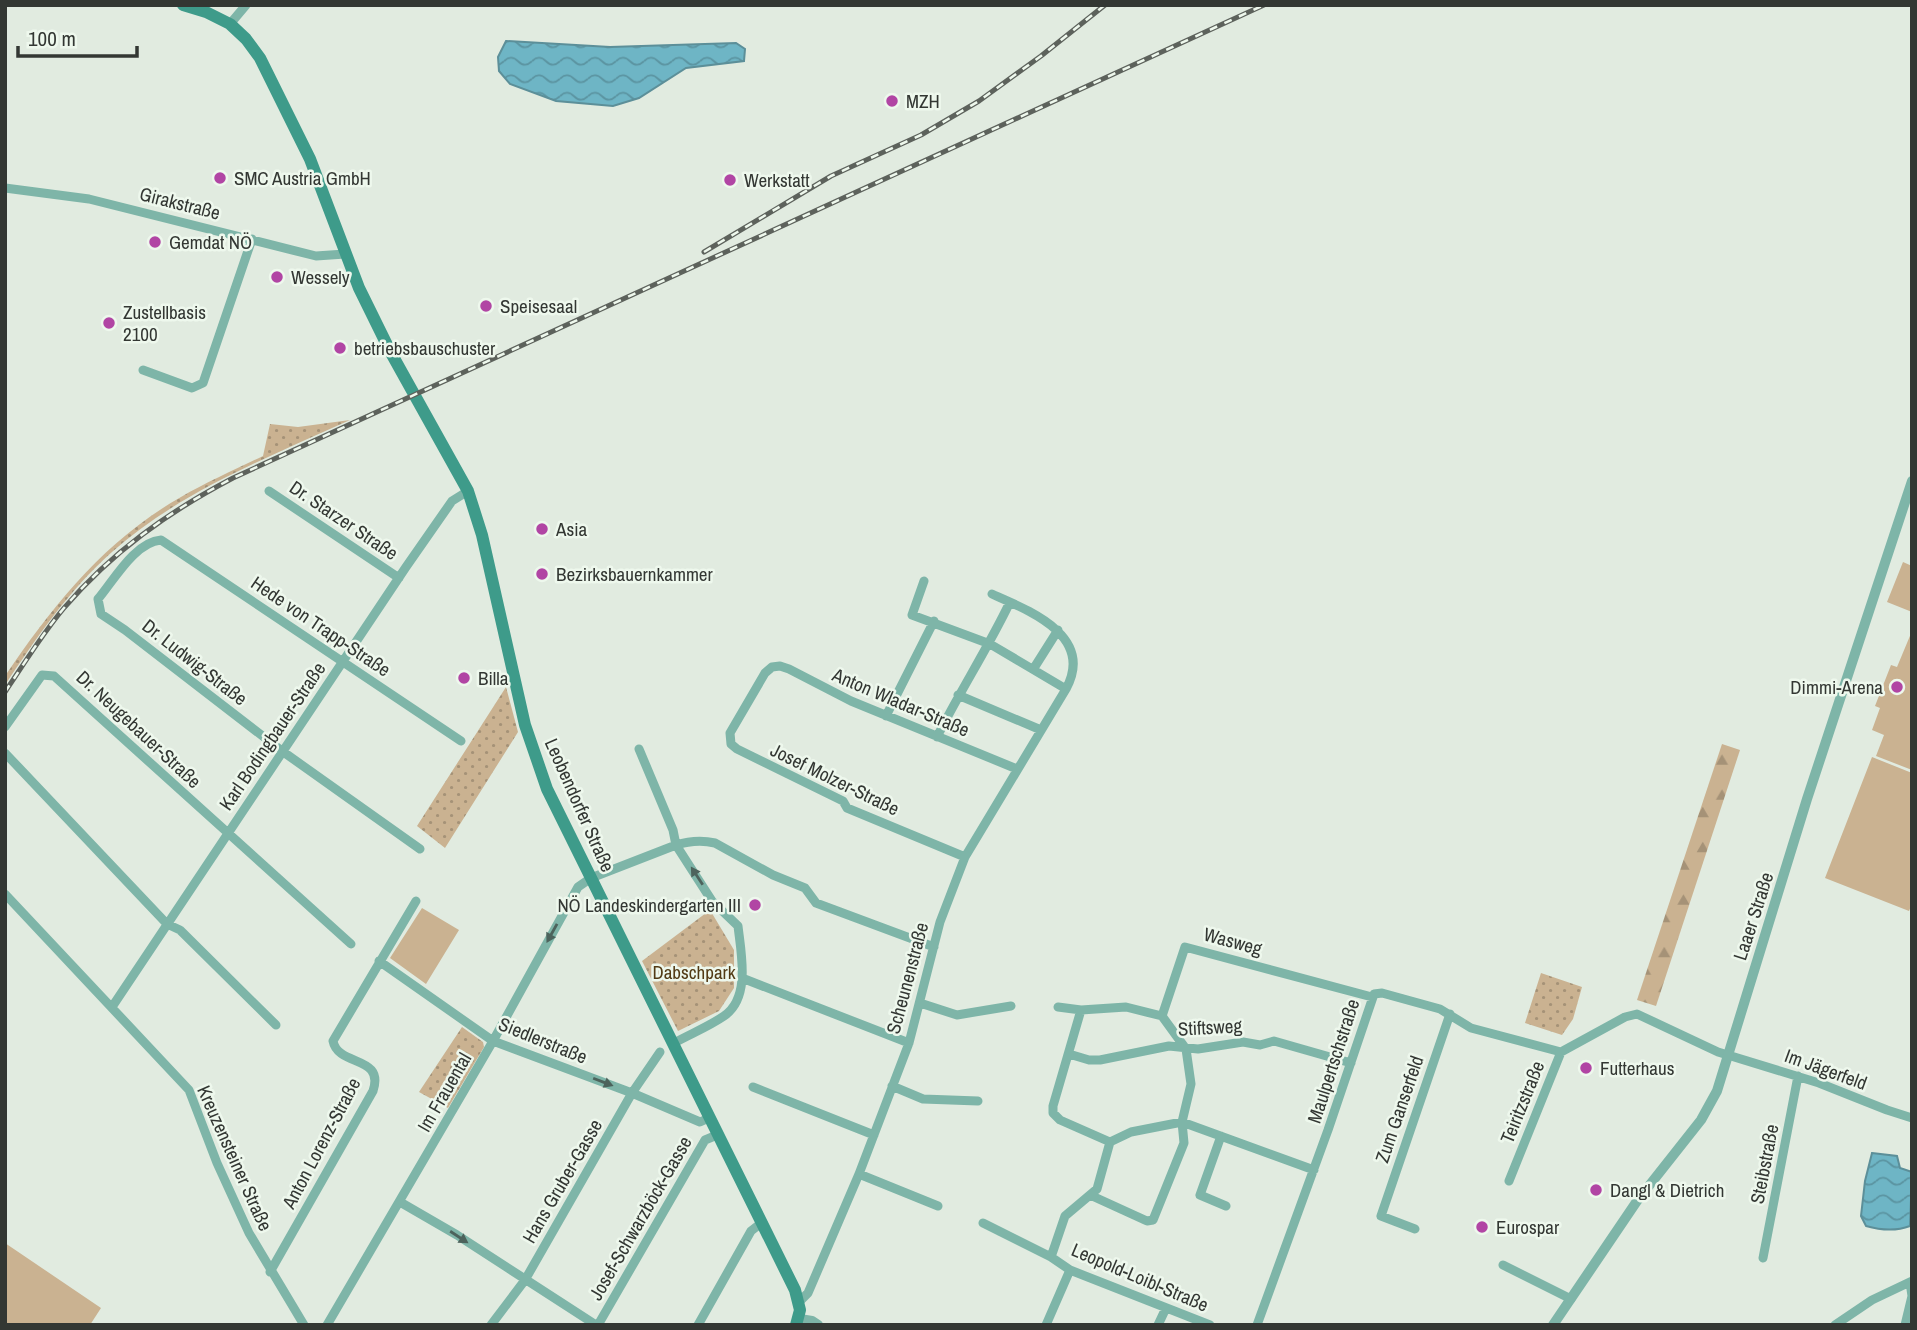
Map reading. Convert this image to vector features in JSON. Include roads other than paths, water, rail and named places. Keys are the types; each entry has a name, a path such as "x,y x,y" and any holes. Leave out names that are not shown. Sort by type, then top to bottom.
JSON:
{"main road":[{"path":"183,5 206,12 230,24"},
{"name":"Leobendorfer Straße","path":"230,24 260,58 321,184 359,288 390,351 468,491 482,535 530,743 549,794 674,1042 799,1302 798,1322"}],"street":[{"path":"230,24 246,5"},
{"name":"Girakstraße","path":"5,188 89,199 316,256 345,254"},
{"path":"144,370 192,388 204,383 252,239"},
{"name":"Laaer Straße","path":"1553,1325 1648,1186 1705,1114 1717,1091 1807,799 1912,481"},
{"name":"Dr. Starzer Straße","path":"269,491 399,578"},
{"name":"Karl Bodingbauer-Straße","path":"111,1007 452,501 468,491"},
{"name":"Hede von Trapp-Straße","path":"161,540 461,741"},
{"name":"Dr. Ludwig-Straße","path":"161,540 151,541 141,547 98,599 101,614 282,751 420,849"},
{"path":"924,581 912,615 990,644 1066,689"},
{"path":"992,594 1041,617 1058,630 1034,668"},
{"path":"937,737 958,695 990,644 1010,602"},
{"path":"886,716 934,621"},
{"name":"Scheunenstraße","path":"799,1302 804,1300 808,1293 859,1174 909,1043 940,922 965,857 1073,673 1072,652 1058,630"},
{"name":"Anton Wladar-Straße","path":"731,744 730,733 765,673 772,667 780,666 851,701 1017,769"},
{"name":"Dr. Neugebauer-Straße","path":"5,727 43,675 51,674 61,680 228,835 351,944"},
{"path":"958,695 1041,730"},
{"name":"Josef Molzer-Straße","path":"731,744 844,801 847,808 965,857"},
{"path":"639,749 673,830 676,845 712,901 738,926 742,978 736,1002 725,1015 674,1042"},
{"path":"5,752 167,924 180,930 276,1025"},
{"path":"591,878 690,841 715,843 773,875 805,888 816,903 934,947"},
{"name":"Im Frauental","path":"327,1325 493,1041 576,890 591,878"},
{"name":"Kreuzensteiner Straße","path":"5,894 190,1093 248,1233 304,1325"},
{"name":"Anton Lorenz-Straße","path":"270,1272 375,1087 376,1078 372,1070 339,1052 333,1041 416,901"},
{"name":"Wasweg","path":"1162,1017 1185,947 1372,997"},
{"name":"Siedlerstraße","path":"379,961 493,1041 632,1093 700,1122 709,1118"},
{"path":"742,978 909,1043"},
{"name":"Maulpertschstraße","path":"1257,1325 1314,1170 1372,997 1382,993 1440,1009 1471,1028 1561,1052"},
{"path":"920,1003 957,1015 1011,1006"},
{"path":"1058,1007 1081,1010 1126,1007 1162,1017 1186,1049 1191,1084 1182,1122 1184,1143 1154,1219 1147,1221 1090,1195"},
{"path":"1081,1010 1053,1113 1060,1120 1110,1142"},
{"name":"Zum Ganserfeld","path":"1415,1229 1381,1216 1450,1014"},
{"name":"Teiritzstraße","path":"1509,1181 1561,1052 1625,1017 1637,1014 1702,1045 1729,1054"},
{"name":"Stiftsweg","path":"1069,1054 1088,1060 1100,1060 1169,1046 1186,1049 1243,1042 1260,1045 1274,1041 1351,1063"},
{"name":"Hans Gruber-Gasse","path":"491,1325 524,1280 632,1093 660,1052"},
{"name":"Im Jägerfeld","path":"1729,1054 1912,1118"},
{"name":"Steibstraße","path":"1763,1258 1798,1076"},
{"path":"892,1086 923,1099 978,1101"},
{"path":"754,1087 874,1135"},
{"path":"1051,1256 1065,1216 1097,1189 1110,1142 1131,1132 1182,1122 1314,1170"},
{"name":"Josef-Schwarzböck-Gasse","path":"597,1325 705,1140 717,1135"},
{"path":"1221,1136 1200,1195 1226,1206"},
{"path":"859,1174 938,1206"},
{"path":"400,1202 457,1234 597,1325"},
{"name":"Leopold-Loibl-Straße","path":"982,1223 1051,1256 1070,1270 1210,1325"},
{"path":"698,1325 751,1231 760,1224"},
{"path":"1503,1265 1571,1299"},
{"path":"1046,1325 1070,1270"},
{"path":"1835,1325 1872,1300 1911,1281 1912,1296 1905,1325"},
{"path":"1158,1325 1166,1308"},
{"path":"798,1322 812,1321 818,1325"}],"water":[{"path":"506,41 610,47 736,43 745,49 744,61 686,68 639,98 613,106 556,101 510,84 499,71 498,57"},
{"path":"1872,1153 1897,1156 1900,1168 1912,1172 1910,1226 1888,1229 1866,1226 1861,1216"}],"railway":[{"path":"704,252 831,176 921,135 979,101 1105,5"},
{"path":"5,692 56,618 82,588 121,551 164,519 209,491 1264,5"}],"place":[{"name":"MZH","path":"892,101"},
{"name":"SMC Austria GmbH","path":"220,178"},
{"name":"Werkstatt","path":"730,180"},
{"name":"Gemdat NÖ","path":"155,242"},
{"name":"Wessely","path":"277,277"},
{"name":"Speisesaal","path":"486,306"},
{"name":"Zustellbasis 2100","path":"109,323"},
{"name":"betriebsbauschuster","path":"340,348"},
{"name":"Asia","path":"542,529"},
{"name":"Bezirksbauernkammer","path":"542,574"},
{"name":"Billa","path":"464,678"},
{"name":"Dimmi-Arena","path":"1897,687"},
{"name":"NÖ Landeskindergarten III","path":"755,905"},
{"name":"Futterhaus","path":"1586,1068"},
{"name":"Dangl & Dietrich","path":"1596,1190"},
{"name":"Eurospar","path":"1482,1227"}],"park label":[{"name":"Dabschpark","path":"694,972"}]}
